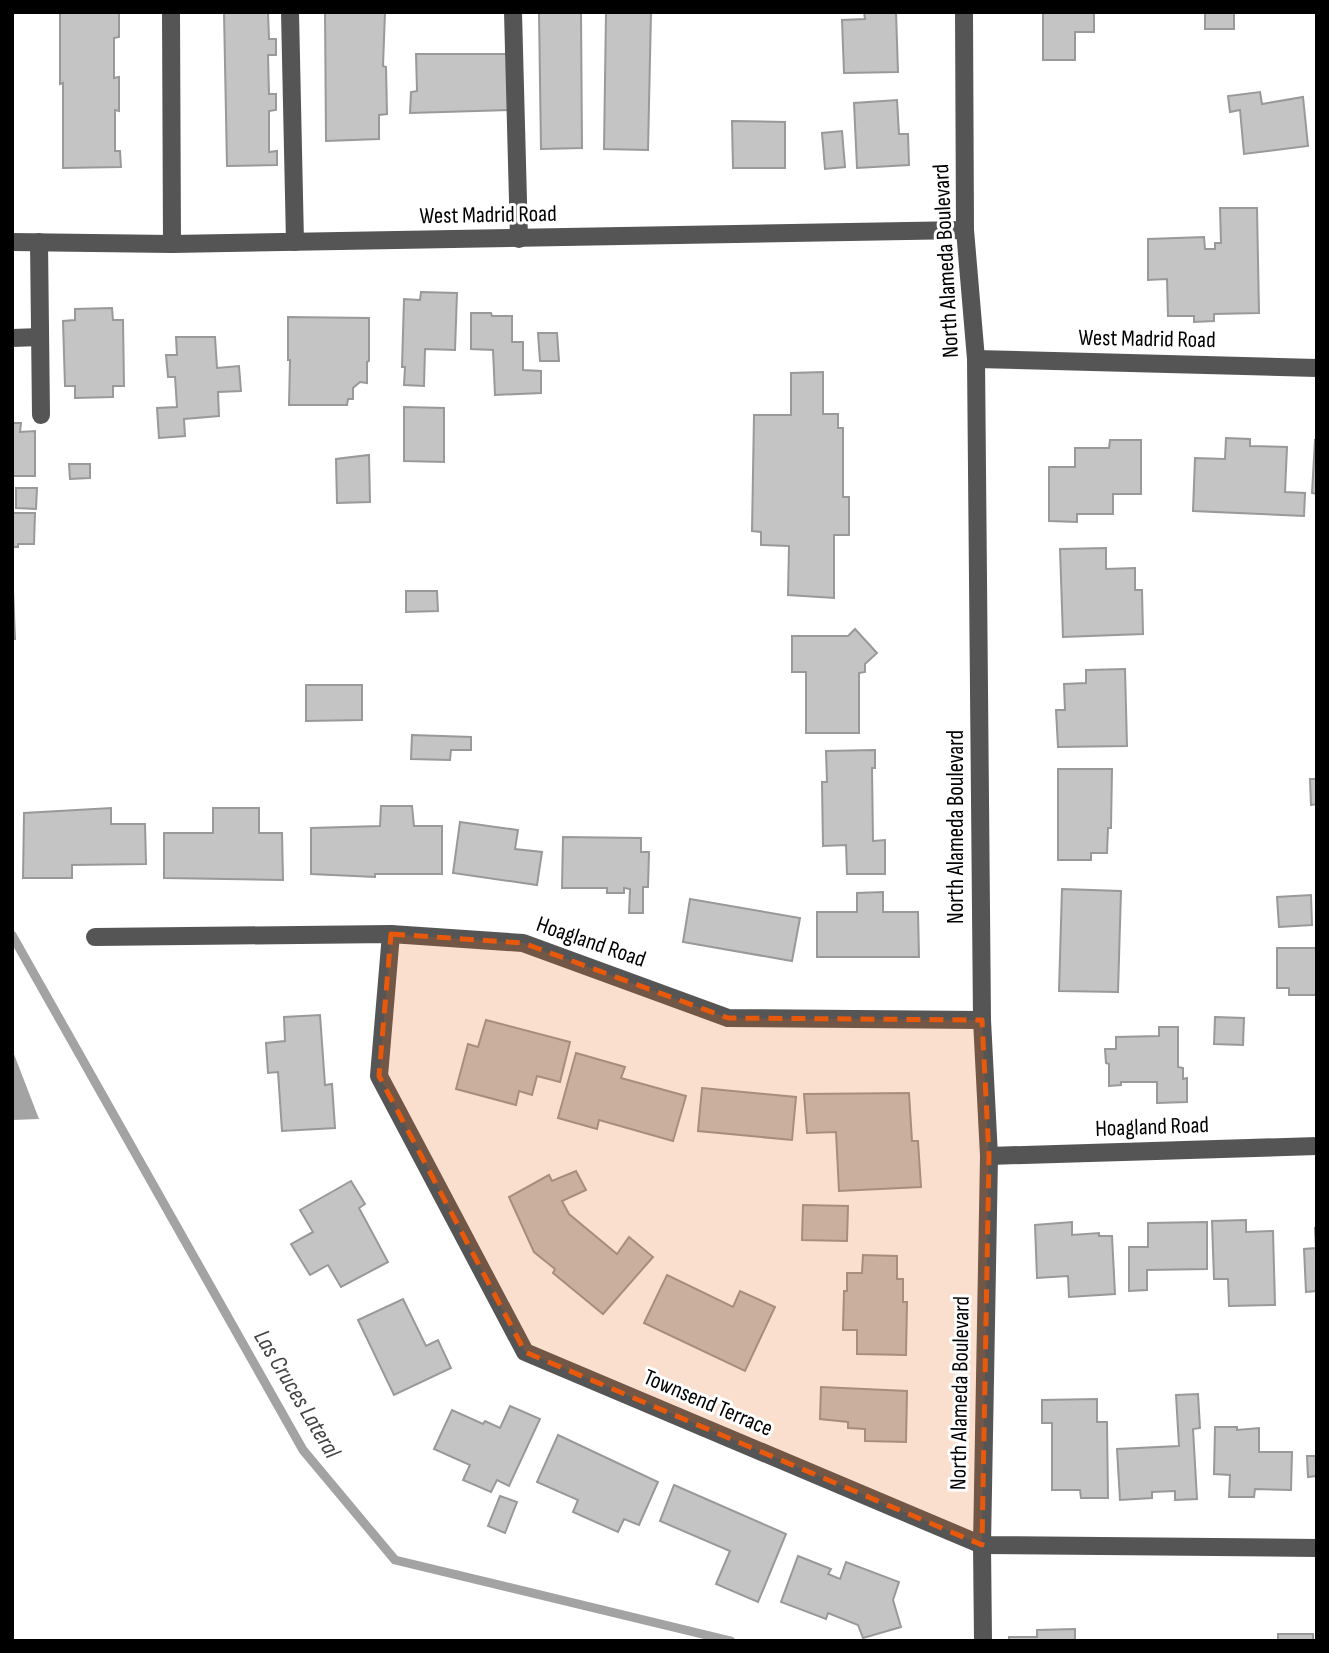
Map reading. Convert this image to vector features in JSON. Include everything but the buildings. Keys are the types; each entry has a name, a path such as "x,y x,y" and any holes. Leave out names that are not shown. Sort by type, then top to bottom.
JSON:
{"street":[{"path":"171,12 172,244"},
{"path":"290,12 295,242"},
{"path":"513,12 519,239"},
{"name":"North Alameda Boulevard","path":"964,12 965,230 976,359 982,1020 989,1156 982,1545 983,1641"},
{"name":"West Madrid Road","path":"12,242 172,244 965,230"},
{"path":"39,242 41,415"},
{"path":"12,338 40,337"},
{"name":"West Madrid Road","path":"976,359 1317,368"},
{"name":"Hoagland Road","path":"94,937 391,934 523,943 728,1018 982,1020"},
{"name":"Townsend Terrace","path":"391,934 379,1076 525,1352 982,1545 1317,1548"},
{"name":"Hoagland Road","path":"989,1156 1317,1146"}],"highlighted area":[{"path":"391,934 523,943 728,1018 982,1020 989,1156 982,1545 525,1352 379,1076"}],"shaded area":[{"path":"12,1049 39,1119 12,1120"}],"waterway":[{"name":"Las Cruces Lateral","path":"12,935 303,1450 395,1560 731,1641"}]}
